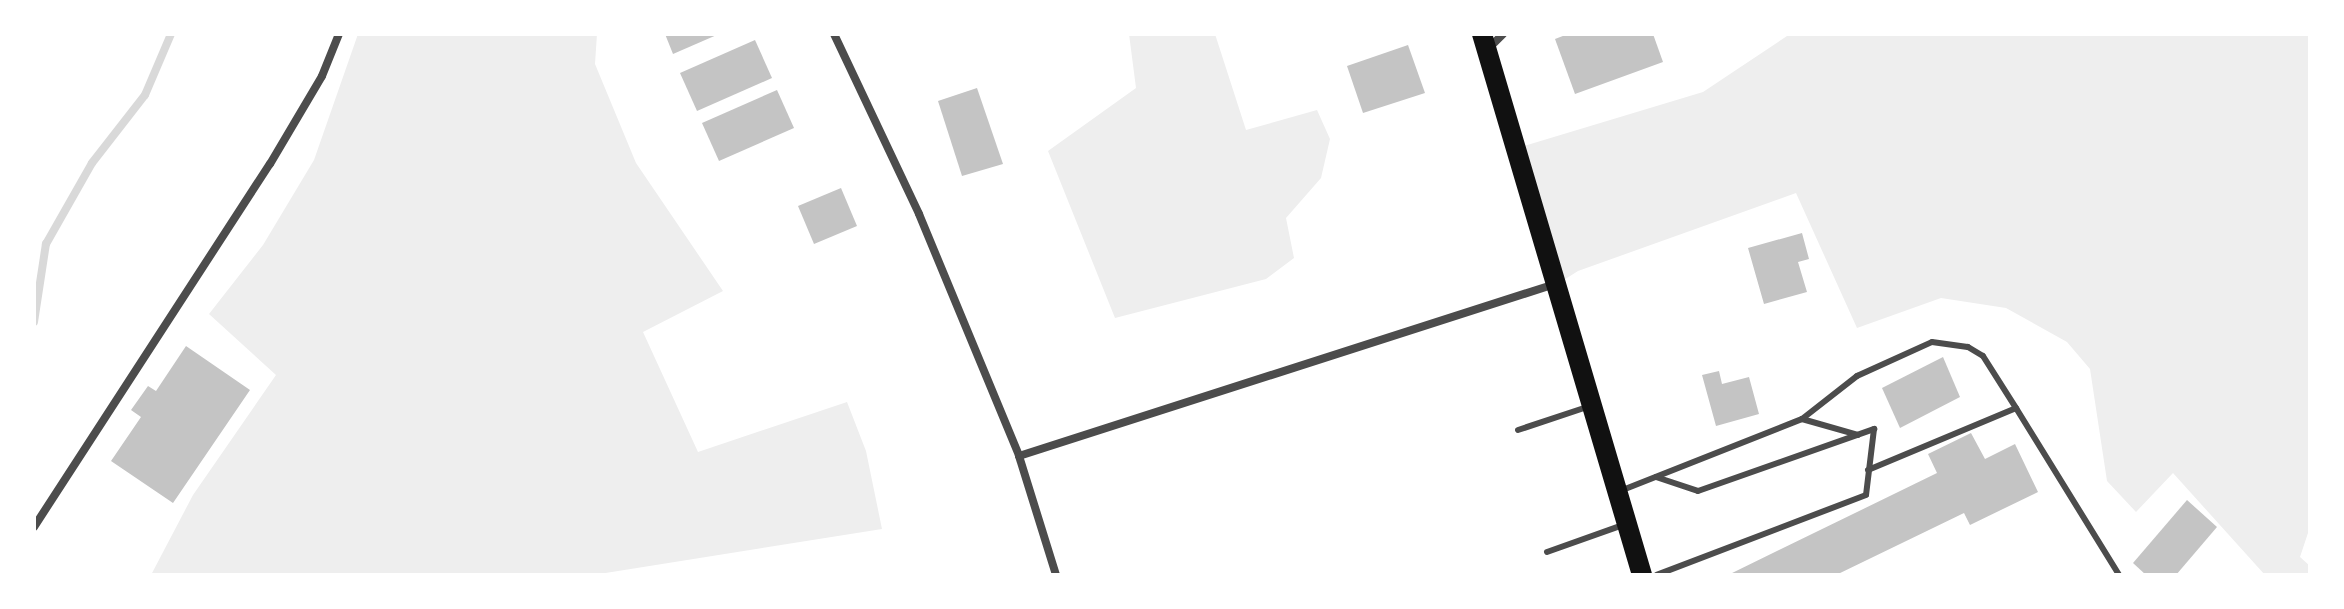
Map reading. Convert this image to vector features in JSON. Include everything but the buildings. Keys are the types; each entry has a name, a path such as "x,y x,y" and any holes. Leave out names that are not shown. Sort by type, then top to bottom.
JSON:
{"main road":[{"path":"1491,39 1642,575"}],"street":[{"path":"34,527 270,164 322,76 339,34"},
{"path":"834,34 919,214 1019,456 1056,575"},
{"path":"1019,456 1559,283"}],"lane":[{"path":"1619,491 1802,419 1857,376 1932,342 1959,344 1983,356 2119,575"},
{"path":"1518,430 1594,405"},
{"path":"1868,470 2016,408"},
{"path":"1802,419 1858,435"},
{"path":"1656,477 1698,491 1874,429 1866,495 1657,575"},
{"path":"1547,552 1628,524"}],"shaded area":[{"path":"358,34 597,34 595,64 636,163 723,291 643,332 698,452 847,402 866,451 882,529 593,575 151,575 193,495 276,375 209,314 263,245 314,160"},
{"path":"1129,34 1215,34 1246,130 1317,110 1330,139 1321,178 1286,218 1294,258 1266,279 1115,318 1048,151 1136,88"},
{"path":"1790,34 2310,34 2310,527 2300,557 2310,566 2310,575 2265,575 2173,473 2136,512 2107,481 2090,369 2067,342 2006,308 1941,298 1857,328 1796,193 1578,271 1559,283 1517,148 1703,92"}],"waterway":[{"path":"34,322 46,244 92,163 145,95 171,34"}]}
